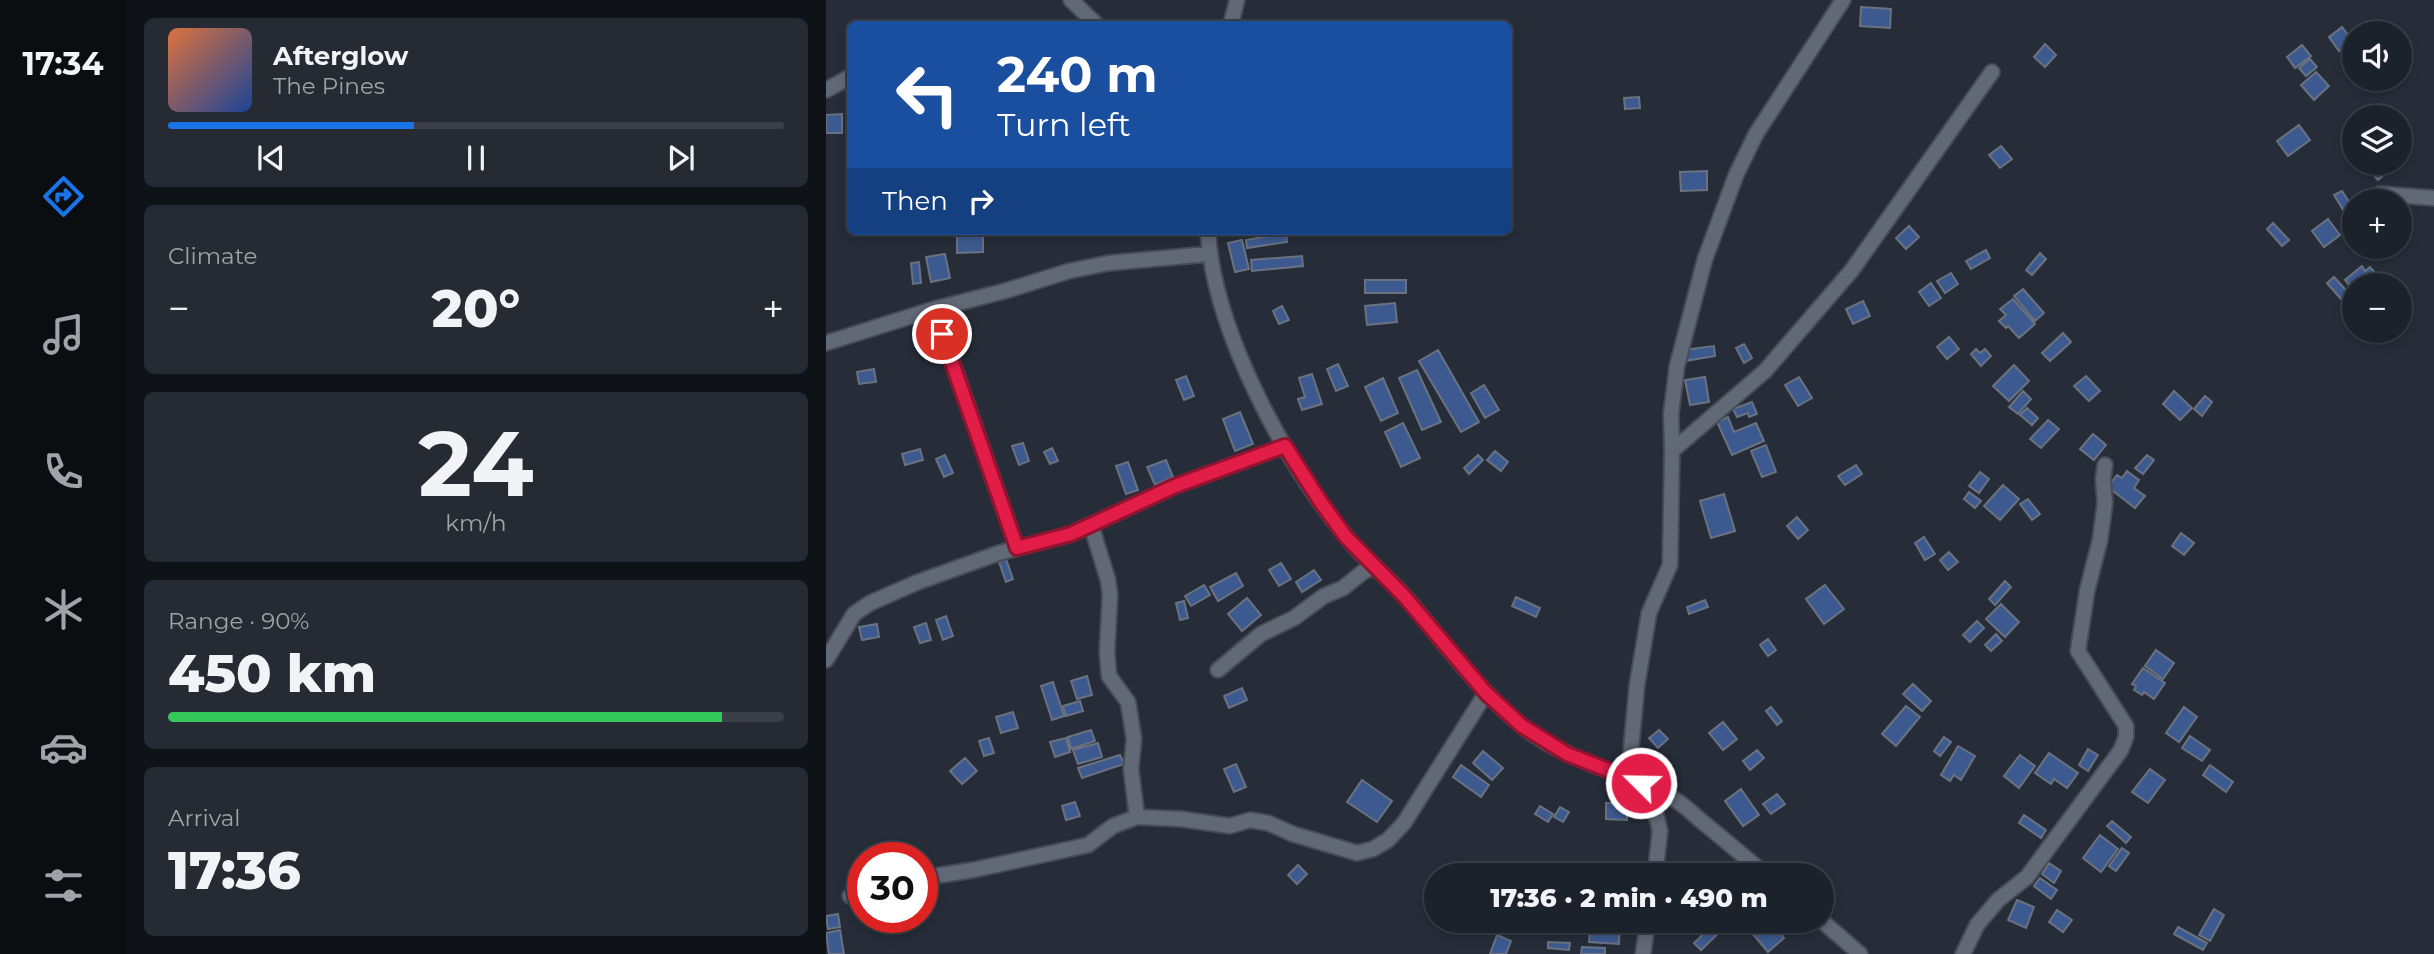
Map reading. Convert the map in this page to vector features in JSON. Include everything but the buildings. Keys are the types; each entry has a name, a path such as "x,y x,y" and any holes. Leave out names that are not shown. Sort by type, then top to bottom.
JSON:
{"street":[{"path":"1071,0 1093,21"},
{"path":"1232,21 1237,0"},
{"path":"1656,863 1660,831 1656,814 1641,783 1632,749 1649,613 1670,565 1671,414 1677,366 1705,259 1736,175 1756,134 1843,0"},
{"path":"1672,451 1765,371 1852,270 1992,72"},
{"path":"826,90 847,79"},
{"path":"2412,196 2434,198"},
{"path":"1208,235 1209,254 1230,332 1247,374 1285,446 1346,537 1404,596 1486,693 1522,726 1567,754 1676,799 1752,863"},
{"path":"826,342 933,309 1108,262 1209,254"},
{"path":"933,309 1017,548"},
{"path":"826,660 854,614 870,603 918,582 1017,548 1071,534 1175,486 1285,446"},
{"path":"1963,954 1977,925 1998,900 2027,877 2121,750 2126,737 2126,726 2078,651 2087,591 2100,540 2105,503 2105,465"},
{"path":"1091,525 1110,595 1107,652 1110,676 1128,702 1134,739 1131,769 1137,817"},
{"path":"1218,670 1261,634 1294,618 1324,596 1343,588 1375,566"},
{"path":"938,875 1088,845 1113,826 1137,817 1181,818 1230,826 1250,820 1268,823 1293,834 1357,853 1373,849 1388,840 1404,823 1486,693"},
{"path":"1834,931 1860,954"},
{"path":"1643,954 1646,933"}],"route":[{"path":"942,334 1017,548 1071,534 1175,486 1285,446 1346,537 1404,596 1486,693 1522,726 1567,754 1641,783"}]}
